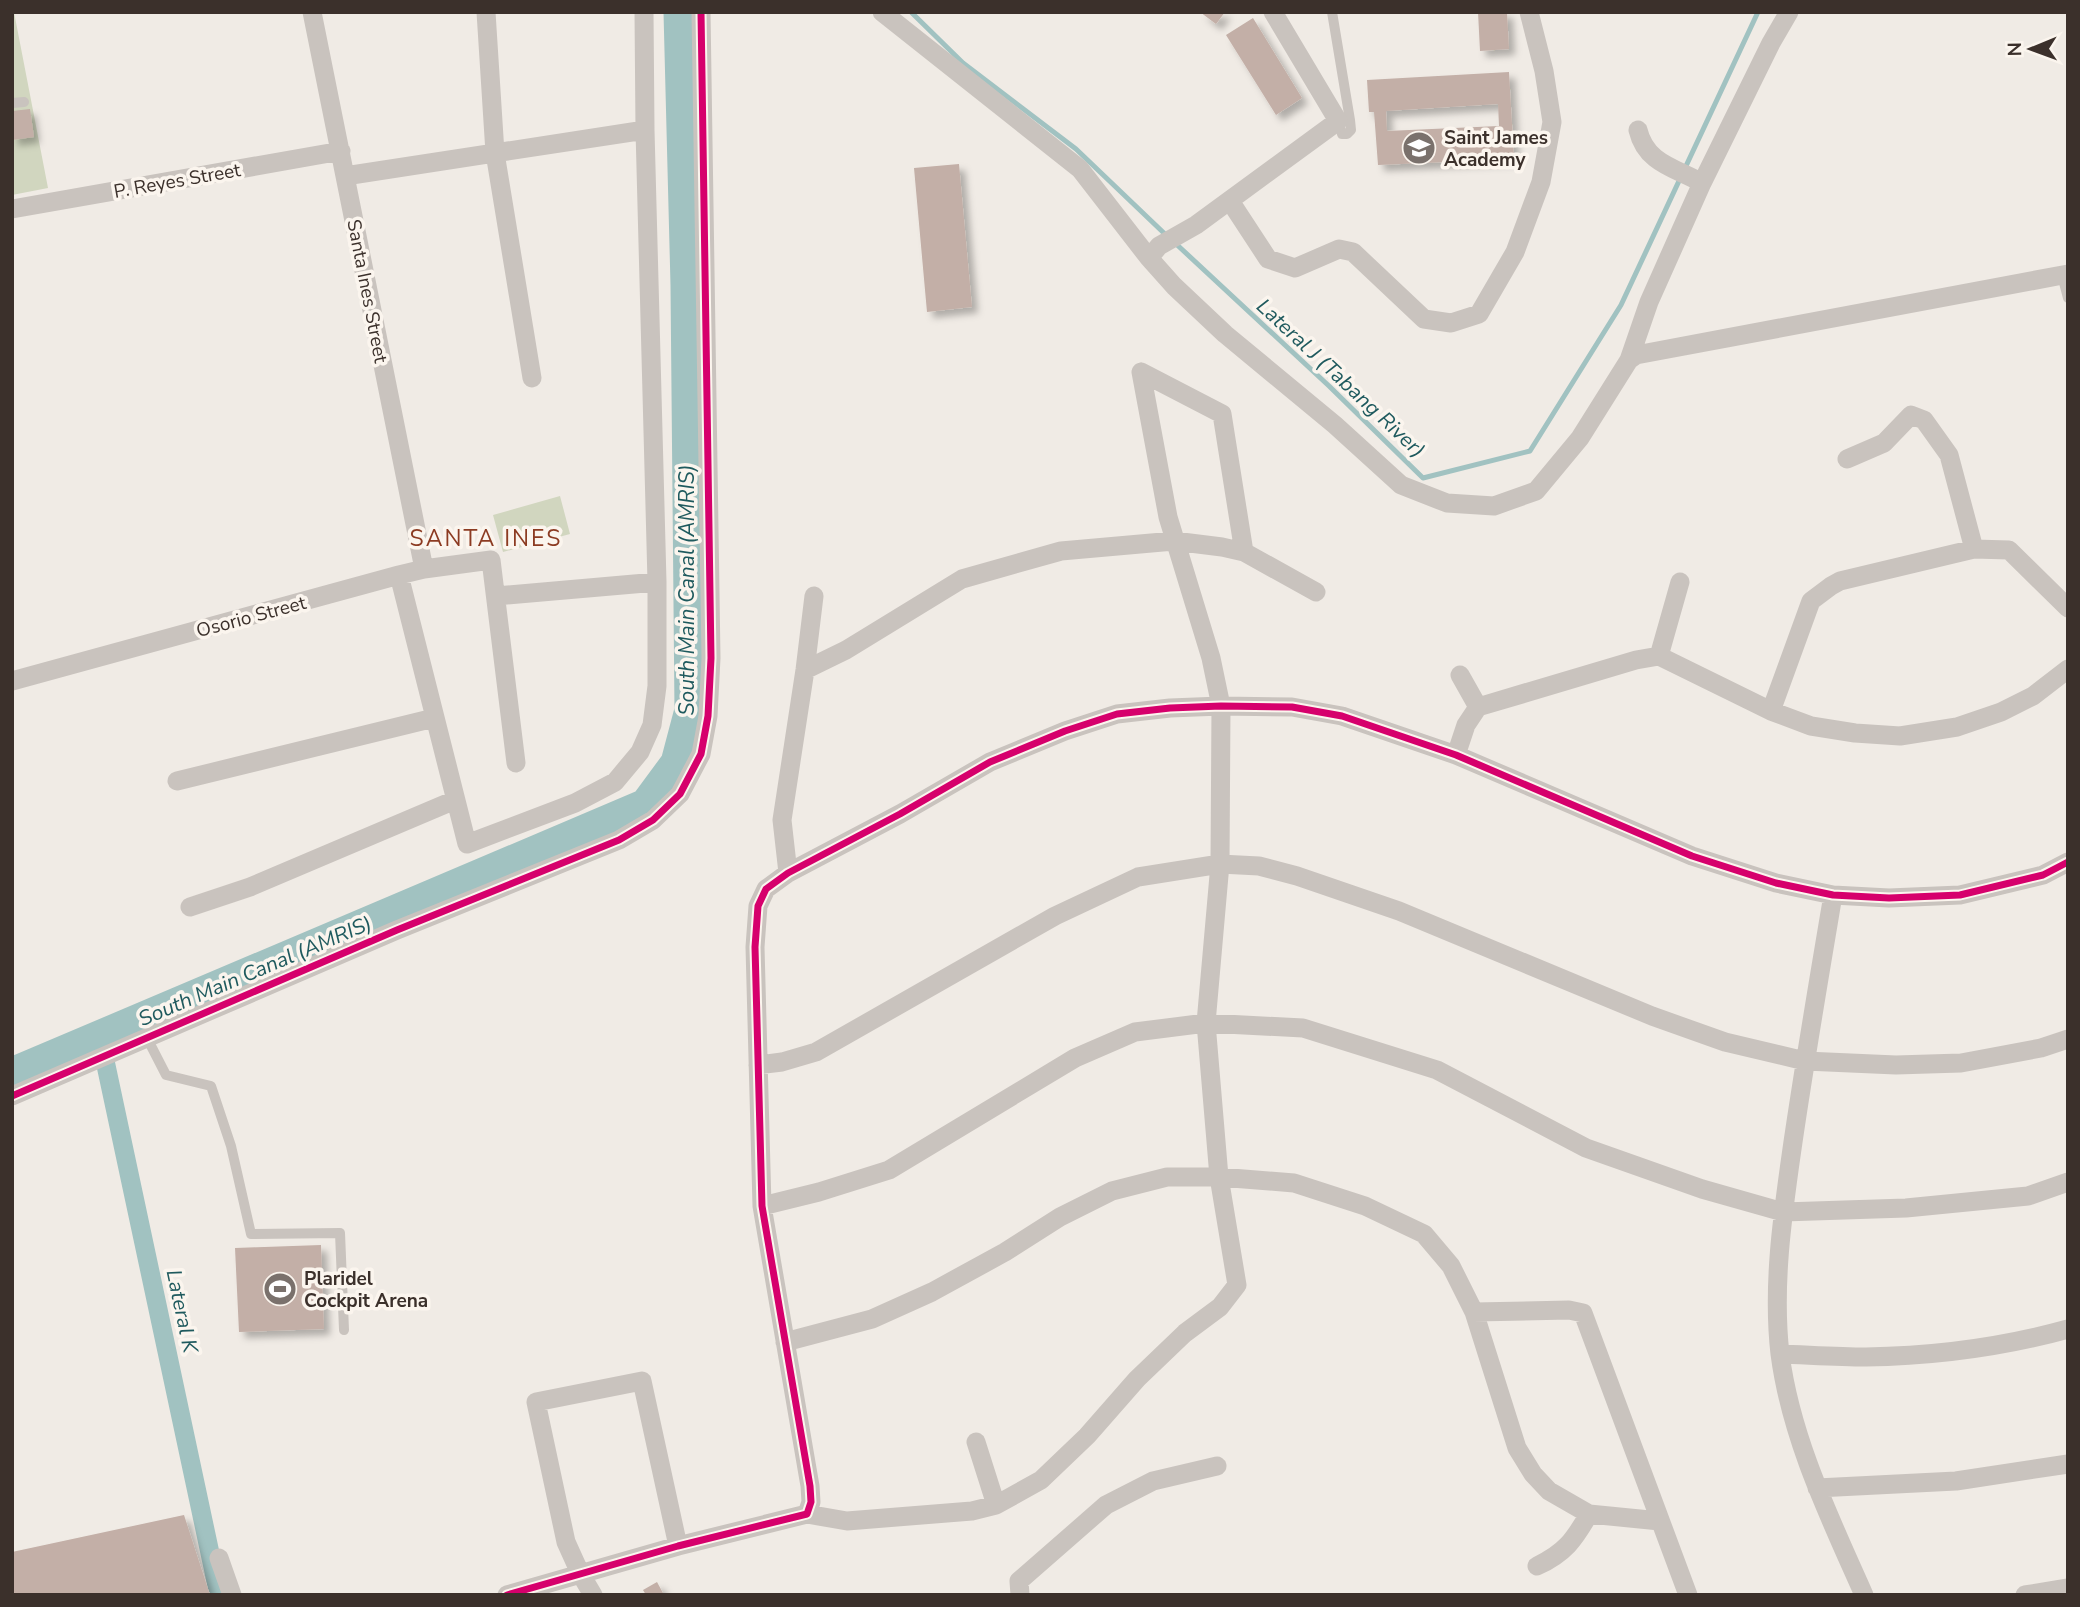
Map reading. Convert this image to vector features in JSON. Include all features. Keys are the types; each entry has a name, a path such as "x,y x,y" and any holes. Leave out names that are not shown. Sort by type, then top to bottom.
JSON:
{"street":[{"name":"Santa Ines Street","path":"312,12 424,569"},
{"path":"486,12 495,153 533,378"},
{"path":"399,575 467,845 575,803 615,782 640,752 652,725 657,686 644,12"},
{"path":"12,1096 385,935 619,840 653,820 680,794 701,754 708,716 711,658 701,12"},
{"path":"882,12 1080,169 1154,252 1174,286 1225,334 1335,425 1401,485 1447,503 1494,506 1536,491 1580,438 1629,360 1649,302 1698,181 1790,12"},
{"path":"1154,252 1230,201 1338,121 1273,12"},
{"path":"1230,201 1268,258 1295,268 1339,249 1353,252 1424,319 1451,323 1479,314 1515,252 1541,182 1552,122 1544,71 1529,12"},
{"path":"345,176 645,130"},
{"path":"1638,130 1642,144 1651,155 1668,167 1698,181"},
{"name":"P. Reyes Street","path":"12,209 341,151"},
{"path":"1629,360 1636,355 2065,275"},
{"path":"507,1595 678,1546 807,1514 847,1521 972,1511 996,1505 1041,1480 1087,1436 1146,1370 1185,1333 1220,1307 1237,1284 1219,1177 1206,1023 1220,864 1221,706 1207,647 1174,541 1141,372 1229,411 1244,552"},
{"path":"1847,459 1884,443 1911,415 1924,420 1949,455 1974,549"},
{"path":"805,670 846,650 962,579 1061,551 1174,541 1222,547 1244,552 1316,592"},
{"path":"1771,711 1811,601 1840,581 1974,549 2009,550 2068,608"},
{"name":"Osorio Street","path":"12,681 424,569 491,560 496,596"},
{"path":"516,763 496,596 657,582"},
{"path":"1659,656 1680,582"},
{"path":"788,873 782,820 814,596"},
{"path":"1456,755 1466,725 1478,707 1636,660 1659,656 1771,711 1811,726 1900,736 1957,727 2001,712 2033,696 2068,669"},
{"path":"1461,675 1478,707"},
{"path":"807,1514 811,1502 810,1486 762,1206 755,947 758,906 766,889 788,873 900,814 990,762 1117,714 1221,706 1292,707 1342,716 1456,755 1692,856 1776,883 1833,895 1889,898 1960,895 2043,875 2068,862"},
{"path":"177,781 435,718"},
{"path":"190,907 250,887 455,800"},
{"path":"758,1065 782,1062 816,1052 1055,916 1138,877 1220,864 1259,866 1297,876 1399,911 1652,1016 1726,1042 1805,1061 1896,1065 1961,1063 2041,1048 2068,1039"},
{"path":"1833,895 1783,1212 1777,1299 1780,1354 1791,1409 1817,1488 1864,1595"},
{"path":"762,1206 889,1170 1075,1058 1135,1032 1206,1023 1303,1028 1437,1070 1586,1148 1702,1189 1783,1212 1906,1208 2028,1196 2068,1182"},
{"path":"785,1342 872,1319 932,1293 1060,1217 1112,1191 1167,1177 1219,1177 1294,1183 1366,1206 1424,1234 1451,1266 1474,1312 1517,1448 1533,1474 1549,1491 1589,1514 1660,1521"},
{"path":"1474,1312 1569,1310 1583,1313 1688,1595"},
{"path":"1780,1354 1867,1357 1931,1353 1987,1347 2068,1329"},
{"path":"593,1595 566,1542 536,1402 642,1381 678,1546"},
{"path":"976,1442 996,1505"},
{"path":"1817,1488 1956,1481 2068,1464"},
{"path":"1020,1595 1019,1581 1106,1505 1153,1481 1217,1466"},
{"path":"1537,1566 1553,1559 1573,1541 1589,1514"},
{"path":"219,1558 232,1595"},
{"path":"2025,1595 2068,1588"}],"lane":[{"path":"1332,12 1350,120 1351,130 1347,134 1342,134 1338,121"},
{"path":"12,103 24,102"},
{"path":"2065,275 2068,298"},
{"path":"147,1038 166,1075 211,1086 231,1146 251,1234 340,1233 344,1331"}],"green space":[{"path":"12,12 48,188 12,195"},
{"path":"560,496 570,534 503,552 493,515"}],"building":[{"path":"1200,12 1225,12 1216,24"},
{"path":"1478,12 1507,12 1509,49 1480,51"},
{"path":"1253,18 1302,98 1276,115 1226,35"},
{"path":"1509,72 1514,159 1378,165 1374,112 1369,112 1367,80","holes":["1498,104 1499,126 1387,131 1386,111"]},
{"path":"30,109 34,137 12,140 12,111"},
{"path":"959,164 972,307 927,312 914,168"},
{"name":"Plaridel Cockpit Arena","path":"321,1245 324,1329 239,1332 235,1248"},
{"path":"184,1515 210,1595 12,1595 12,1552"},
{"path":"657,1582 664,1595 646,1595 643,1590"}],"waterway":[{"name":"South Main Canal (AMRIS)","path":"12,1074 646,805 677,763 691,710 687,285 680,12"},
{"name":"Lateral J (Tabang River)","path":"911,12 963,63 1076,149 1167,236"},
{"name":"Lateral J (Tabang River)","path":"1174,242 1329,386 1423,478 1530,451 1621,305 1758,12"},
{"name":"Lateral K","path":"98,1038 221,1595"}],"cycle path":[{"path":"12,1096 397,930 619,840 653,820 680,794 701,754 708,716 711,658 701,12"},
{"path":"507,1595 678,1546 807,1514 811,1502 810,1486 762,1206 755,947 758,906 766,889 788,873 900,814 990,762 1065,731 1117,714 1170,708 1292,707 1342,716 1456,755 1692,856 1776,883 1833,895 1889,898 1960,895 2043,875 2068,862"}],"place":[{"name":"Saint James Academy","path":"1419,148"},
{"name":"Plaridel Cockpit Arena","path":"280,1289"}],"district":[{"name":"SANTA INES","path":"486,538"}]}
